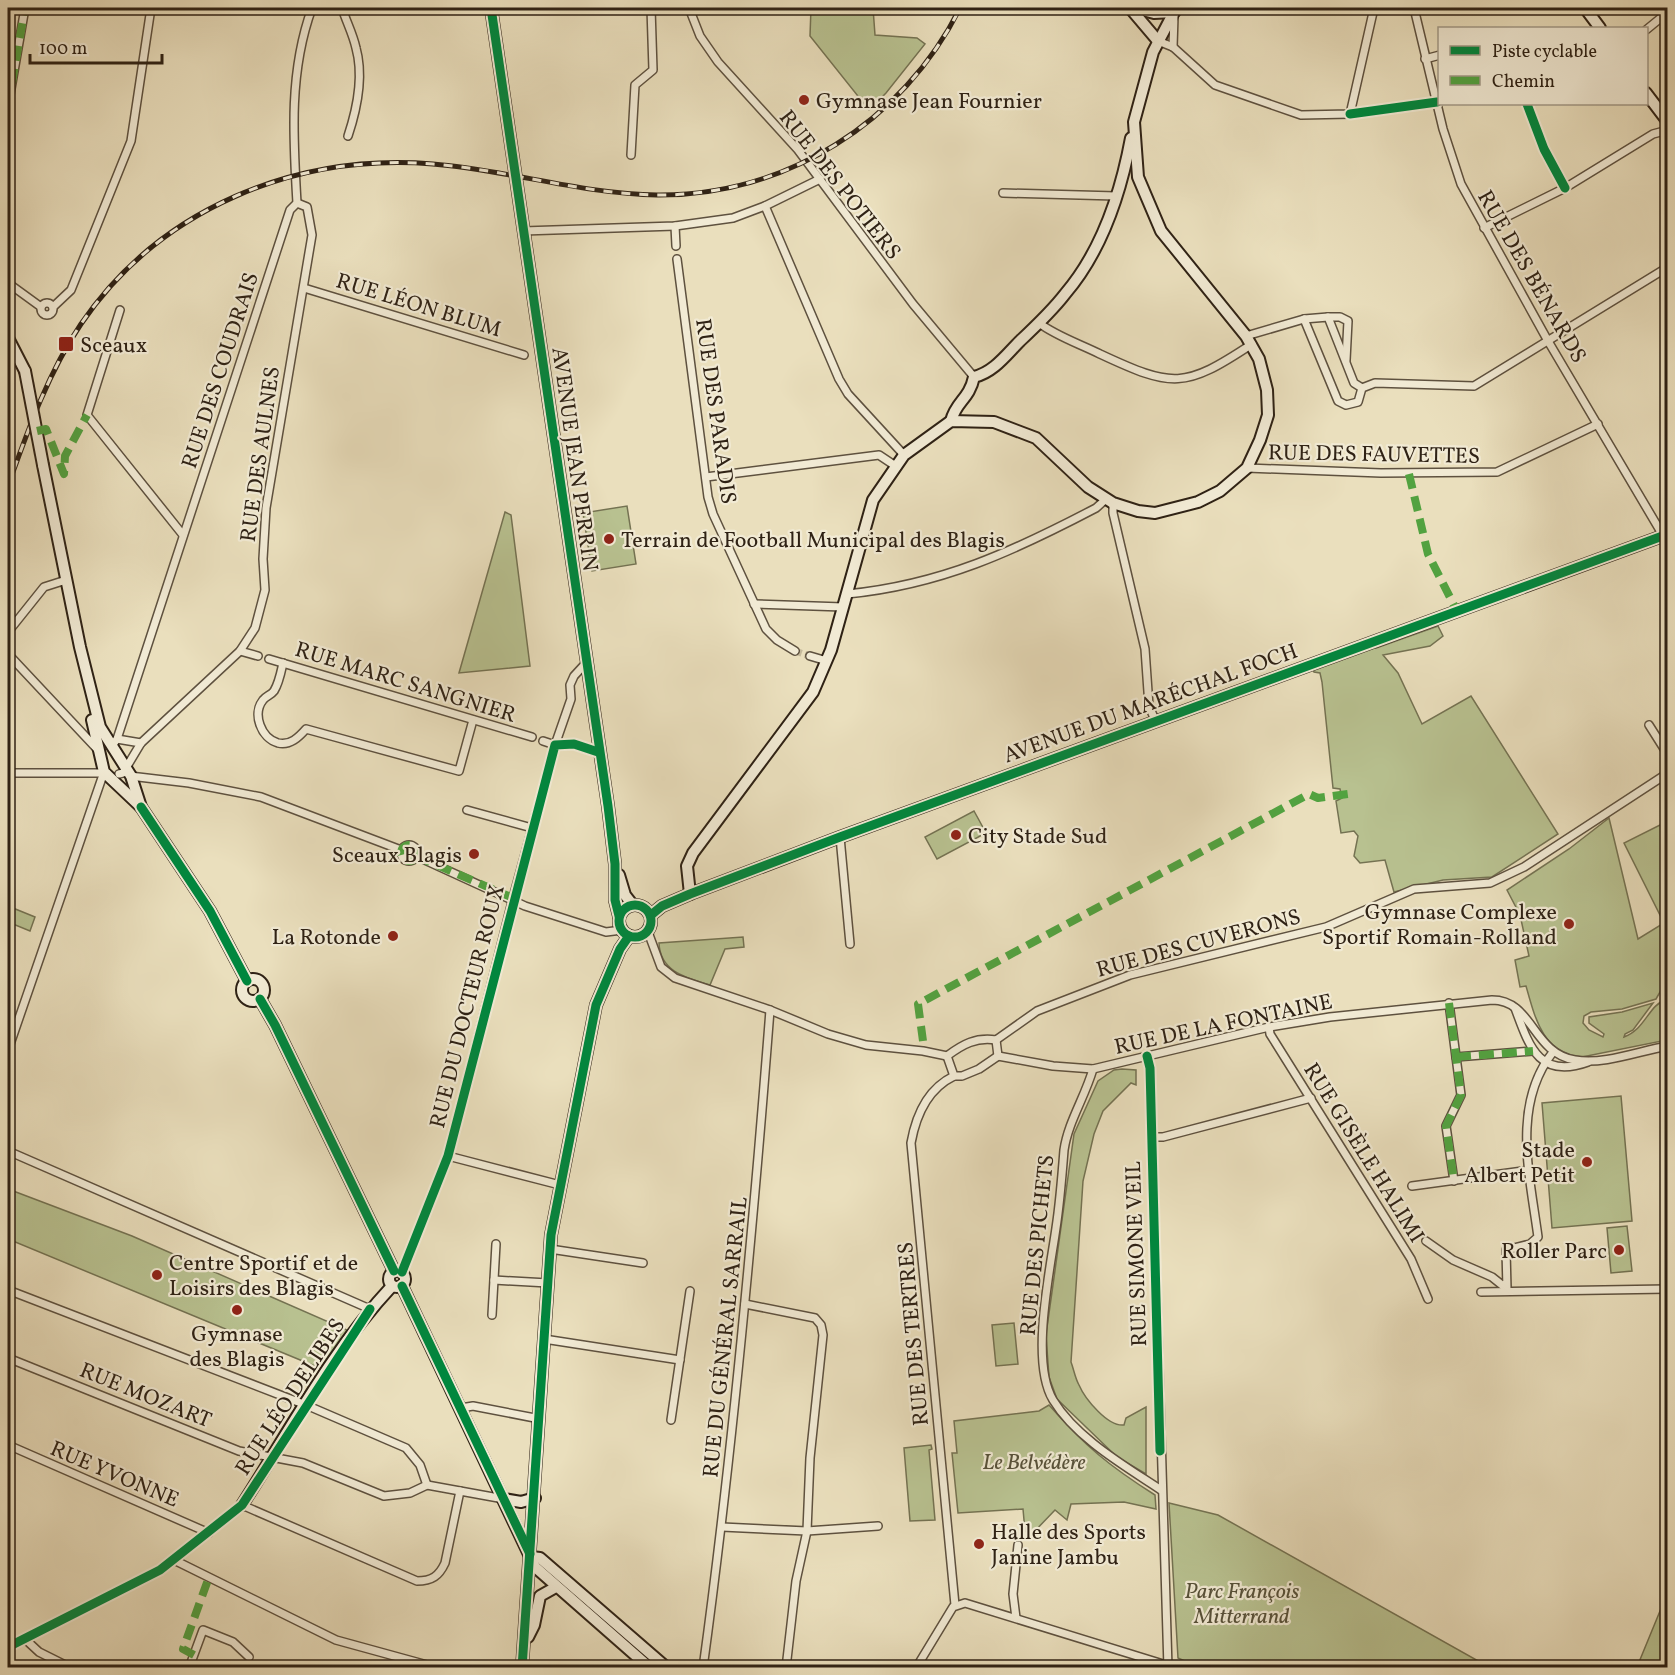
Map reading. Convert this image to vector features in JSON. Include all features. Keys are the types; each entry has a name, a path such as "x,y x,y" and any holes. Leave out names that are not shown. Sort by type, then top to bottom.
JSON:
{"street":[{"path":"8,106 26,8"},
{"path":"8,283 41,307 47,303 53,307 71,290 131,141 152,8"},
{"name":"RUE DES COUDRAIS","path":"115,746 290,210 297,203 293,98 303,34 312,8"},
{"path":"342,8 357,49 359,69 358,96 348,136"},
{"name":"AVENUE JEAN PERRIN","path":"491,8 615,864 615,900 619,916"},
{"path":"631,155 635,85 653,70 651,8"},
{"name":"RUE DES POTIERS","path":"689,8 700,36 718,62 798,150 912,304 974,377"},
{"path":"1130,8 1158,41 1173,47 1215,85 1301,115 1350,114 1437,102"},
{"path":"1135,8 1175,9"},
{"path":"1350,114 1374,8"},
{"name":"RUE DES BÉNARDS","path":"1414,8 1425,59 1461,184 1548,341 1666,538"},
{"path":"1585,8 1599,27"},
{"path":"951,421 953,411 971,392 974,377 987,374 1039,322 1066,294 1084,267 1125,174 1141,90 1158,41 1175,9"},
{"path":"1173,47 1175,9"},
{"path":"1155,10 1158,41"},
{"path":"1648,29 1668,12"},
{"path":"1425,59 1438,56"},
{"path":"1648,94 1668,122"},
{"path":"1527,105 1544,149 1565,188"},
{"path":"690,894 687,866 693,853 806,704 827,661 873,500 904,455 951,421 994,422 1036,438 1088,487 1110,501 1155,513 1181,508 1220,490 1247,468 1268,415 1267,390 1259,359 1249,340 1161,231 1138,177 1134,122"},
{"path":"1484,228 1565,188 1653,134 1668,130"},
{"path":"1125,174 1138,177"},
{"path":"523,231 675,226 733,218 765,206 820,179"},
{"path":"1003,193 1116,196"},
{"name":"RUE DES AULNES","path":"125,773 141,743 240,651 255,628 265,590 265,514 304,288 311,224 307,207 297,203"},
{"path":"765,206 839,379 848,394 904,455"},
{"path":"675,226 676,246"},
{"name":"RUE DES PARADIS","path":"677,259 713,514 766,629 777,640 795,651"},
{"path":"1362,388 1375,383 1474,386 1668,267"},
{"name":"RUE LÉON BLUM","path":"304,288 525,355"},
{"path":"120,310 87,416 183,535"},
{"path":"1328,317 1354,383 1362,388"},
{"path":"1039,322 1145,375 1167,380 1188,378 1212,370 1249,340 1304,319 1340,317 1347,321 1346,363"},
{"path":"1304,319 1338,401 1346,405 1358,402 1362,388"},
{"path":"8,338 25,371 83,662 100,727 115,746 125,773 136,790 141,807"},
{"name":"RUE DES FAUVETTES","path":"1247,468 1381,473 1497,472 1598,424"},
{"path":"706,477 879,455 897,466"},
{"path":"847,594 929,580 968,568 1020,548 1110,501"},
{"path":"1110,501 1145,650 1149,706 1155,720"},
{"name":"AVENUE DU MARÉCHAL FOCH","path":"651,915 690,894 1155,720 1666,538"},
{"path":"8,632 44,587 66,580"},
{"path":"754,604 843,607"},
{"path":"240,651 258,656"},
{"path":"8,654 91,739 100,756 104,772 141,807 210,911 247,981"},
{"path":"810,656 827,661"},
{"name":"RUE MARC SANGNIER","path":"269,659 532,737"},
{"path":"83,662 91,739"},
{"path":"283,663 275,689 263,701 258,712 260,726 267,737 276,742 291,742 306,729 459,771 473,720"},
{"path":"555,744 568,709 570,686 574,676 586,663"},
{"path":"1648,725 1668,755"},
{"path":"543,741 573,744 598,752"},
{"path":"100,756 115,746 141,743"},
{"name":"RUE DU DOCTEUR ROUX","path":"398,1272 448,1156 513,898 555,744"},
{"path":"8,1050 104,772"},
{"path":"8,773 125,773 261,797 401,850"},
{"name":"RUE DES CUVERONS","path":"996,1040 1037,1011 1121,979 1326,927 1414,889 1490,883 1524,867 1668,773"},
{"path":"136,790 147,778"},
{"path":"466,810 532,828"},
{"path":"840,837 850,944"},
{"path":"406,845 413,846 417,851 416,856 411,861 405,861 401,856 401,850 406,845"},
{"path":"416,856 513,898 525,906 581,925 606,932 642,936 648,932"},
{"name":"AVENUE JEAN PERRIN","path":"615,864 625,895 632,904"},
{"path":"522,1668 550,1249 560,1185 596,1005 626,933 619,916 623,910 632,904 646,908 651,915 648,932 661,967 675,978 770,1010 828,1034 866,1045 947,1056 973,1040 984,1038 996,1040 998,1056"},
{"path":"254,979 260,982 263,993 260,999 249,1001 244,997 242,986 254,979"},
{"path":"260,999 398,1272 389,1277 397,1286 461,1408 535,1567 650,1668"},
{"name":"RUE DE LA FONTAINE","path":"998,1056 1053,1066 1093,1069 1269,1027 1492,999 1506,1000 1514,1005"},
{"path":"1449,1003 1461,1095 1446,1126 1454,1181"},
{"path":"1514,1005 1533,1051 1545,1062 1565,1068 1668,1046"},
{"path":"1514,1005 1538,1038 1553,1052 1575,1060 1594,1060"},
{"name":"RUE DU GÉNÉRAL SARRAIL","path":"704,1668 722,1527 745,1304 770,1010"},
{"name":"RUE GISÈLE HALIMI","path":"1269,1027 1270,1035 1412,1259 1428,1299"},
{"path":"1456,1057 1533,1051"},
{"path":"1507,1289 1506,1250 1530,1244 1538,1237 1526,1120 1536,1082 1545,1062 1553,1052"},
{"path":"947,1056 954,1076"},
{"name":"RUE DES TERTRES","path":"955,1605 911,1143 914,1123 937,1085 954,1076 962,1076 979,1069 998,1056"},
{"name":"RUE SIMONE VEIL","path":"1147,1056 1161,1490"},
{"name":"RUE DES PICHETS","path":"1093,1069 1086,1091 1066,1135 1042,1336 1047,1385 1053,1399 1077,1426 1114,1460 1161,1490"},
{"path":"1151,1137 1163,1137 1311,1098"},
{"path":"8,1151 370,1309"},
{"path":"448,1156 560,1185"},
{"path":"1412,1186 1530,1170"},
{"path":"1426,1241 1454,1260 1492,1277 1507,1289"},
{"path":"492,1315 496,1244"},
{"path":"550,1249 643,1263"},
{"path":"494,1280 548,1283"},
{"name":"RUE LÉO DELIBES","path":"242,1505 370,1309 397,1286"},
{"path":"1481,1292 1507,1289 1668,1289"},
{"path":"8,1290 306,1405 406,1448 420,1465 427,1485 521,1502 535,1498"},
{"path":"671,1420 690,1291"},
{"path":"745,1304 815,1318 824,1335 810,1458 807,1531 796,1581 786,1668"},
{"path":"544,1339 680,1360"},
{"name":"RUE MOZART","path":"8,1358 239,1451 310,1466 384,1496 410,1493 427,1485"},
{"path":"461,1408 473,1406 540,1419"},
{"name":"RUE YVONNE","path":"8,1446 209,1533"},
{"path":"916,1668 955,1605 965,1603 1171,1667 1161,1490"},
{"path":"8,1647 160,1570 242,1505 417,1581 428,1581 440,1574 445,1563 460,1491"},
{"path":"722,1527 807,1531 878,1526"},
{"path":"1016,1618 1013,1594 1018,1545"},
{"path":"531,1557 540,1558 667,1668"},
{"path":"174,1560 336,1640 438,1668"},
{"path":"525,1643 534,1625 540,1596 556,1587"},
{"path":"189,1668 203,1630 233,1642 249,1657"},
{"path":"25,1639 39,1652 71,1668"}],"green space":[{"path":"811,8 873,8 875,35 917,38 925,44 886,93 869,110 810,36"},
{"name":"Terrain de Football Municipal des Blagis","path":"627,506 636,564 592,571 583,513"},
{"path":"505,512 511,515 530,666 459,673"},
{"path":"1438,626 1443,636 1430,646 1383,655 1398,673 1422,724 1471,696 1558,834 1492,877 1443,880 1394,892 1385,860 1360,863 1354,856 1358,836 1354,831 1341,833 1336,801 1342,798 1340,789 1333,788 1322,682 1320,673 1314,672 1312,666 1374,645 1376,648"},
{"name":"City Stade Sud","path":"974,811 986,833 937,859 925,837"},
{"path":"1609,818 1638,939 1667,921 1667,980 1656,999 1622,1009 1591,1012 1584,1016 1583,1023 1589,1030 1603,1037 1604,1034 1589,1023 1589,1017 1622,1012 1653,1003 1633,1030 1624,1037 1637,1029 1655,1006 1667,999 1667,1040 1582,1057 1558,1049 1550,1042 1537,1022 1526,986 1520,987 1515,960 1529,956 1520,915 1507,890 1569,849"},
{"path":"1666,822 1668,917 1662,919 1624,843"},
{"path":"8,906 35,917 30,931 8,922"},
{"path":"743,937 744,947 725,949 710,985 676,972 664,961 659,943"},
{"path":"1114,1070 1136,1070 1136,1085 1131,1083 1103,1111 1094,1134 1083,1181 1071,1362 1086,1397 1111,1422 1124,1425 1126,1418 1146,1407 1146,1474 1117,1457 1057,1399 1049,1377 1046,1335 1074,1134 1098,1081"},
{"name":"Stade Albert Petit","path":"1621,1096 1632,1221 1552,1228 1542,1103"},
{"name":"Centre Sportif et de Loisirs des Blagis","path":"8,1189 132,1236 347,1330 322,1369 8,1239"},
{"name":"Roller Parc","path":"1627,1226 1632,1271 1611,1273 1607,1228"},
{"path":"1014,1323 1018,1364 996,1366 992,1325"},
{"name":"Le Belvédère","path":"1049,1405 1098,1454 1155,1495 1156,1509 1124,1502 1071,1504 1067,1520 1055,1510 1031,1535 1025,1531 1023,1509 958,1513 952,1453 957,1453 954,1421 1039,1411"},
{"path":"931,1445 932,1449 929,1450 935,1520 910,1521 904,1448"},
{"name":"Parc François Mitterrand","path":"1169,1503 1218,1515 1489,1667 1200,1668 1178,1658"},
{"path":"1667,1594 1667,1667 1637,1667"}],"tunnel":[{"path":"795,651 810,656"}],"railway":[{"path":"8,486 31,423 58,362 81,324 113,283 150,249 191,219 235,196 282,179 331,168 382,163 461,167 629,194 705,192 751,182 795,166 836,145 873,118 907,85 936,49 960,8"}],"marked path":[{"path":"8,106 25,8"},
{"path":"37,431 46,429 64,474 65,456 87,415"},
{"path":"1409,474 1428,554 1457,611"},
{"path":"923,1041 918,1004 1309,794 1318,798 1348,794"},
{"path":"406,845 412,845 417,853 415,859 406,861 401,856 401,850 406,845"},
{"path":"416,856 513,898 515,893"},
{"path":"1449,1003 1461,1095 1446,1126 1454,1181"},
{"path":"1456,1057 1533,1051"},
{"path":"194,1655 183,1649 209,1577"}],"cycle path":[{"path":"491,8 608,806 615,864 615,900 619,916"},
{"path":"1350,114 1437,102"},
{"path":"1527,105 1544,149 1565,188"},
{"path":"651,915 662,906 690,894 840,837 1668,534"},
{"path":"402,1272 448,1156 555,745 574,744 598,752"},
{"path":"141,807 210,911 247,981"},
{"path":"635,905 646,910 651,921 646,932 635,937 624,932 619,921 624,910 635,905"},
{"path":"522,1668 551,1235 596,1005 620,949 629,936"},
{"path":"260,999 275,1025 394,1271"},
{"path":"1147,1056 1150,1068 1160,1451"},
{"path":"402,1286 530,1554"},
{"path":"8,1647 160,1570 242,1505 370,1309"}],"place":[{"name":"Gymnase Jean Fournier","path":"804,100"},
{"name":"Sceaux","path":"66,344"},
{"name":"Terrain de Football Municipal des Blagis","path":"609,539"},
{"name":"City Stade Sud","path":"956,835"},
{"name":"Sceaux Blagis","path":"474,854"},
{"name":"Gymnase Complexe Sportif Romain-Rolland","path":"1569,924"},
{"name":"La Rotonde","path":"393,936"},
{"name":"Stade Albert Petit","path":"1587,1162"},
{"name":"Roller Parc","path":"1619,1250"},
{"name":"Centre Sportif et de Loisirs des Blagis","path":"157,1275"},
{"name":"Gymnase des Blagis","path":"237,1310"},
{"name":"Halle des Sports Janine Jambu","path":"979,1544"}]}
